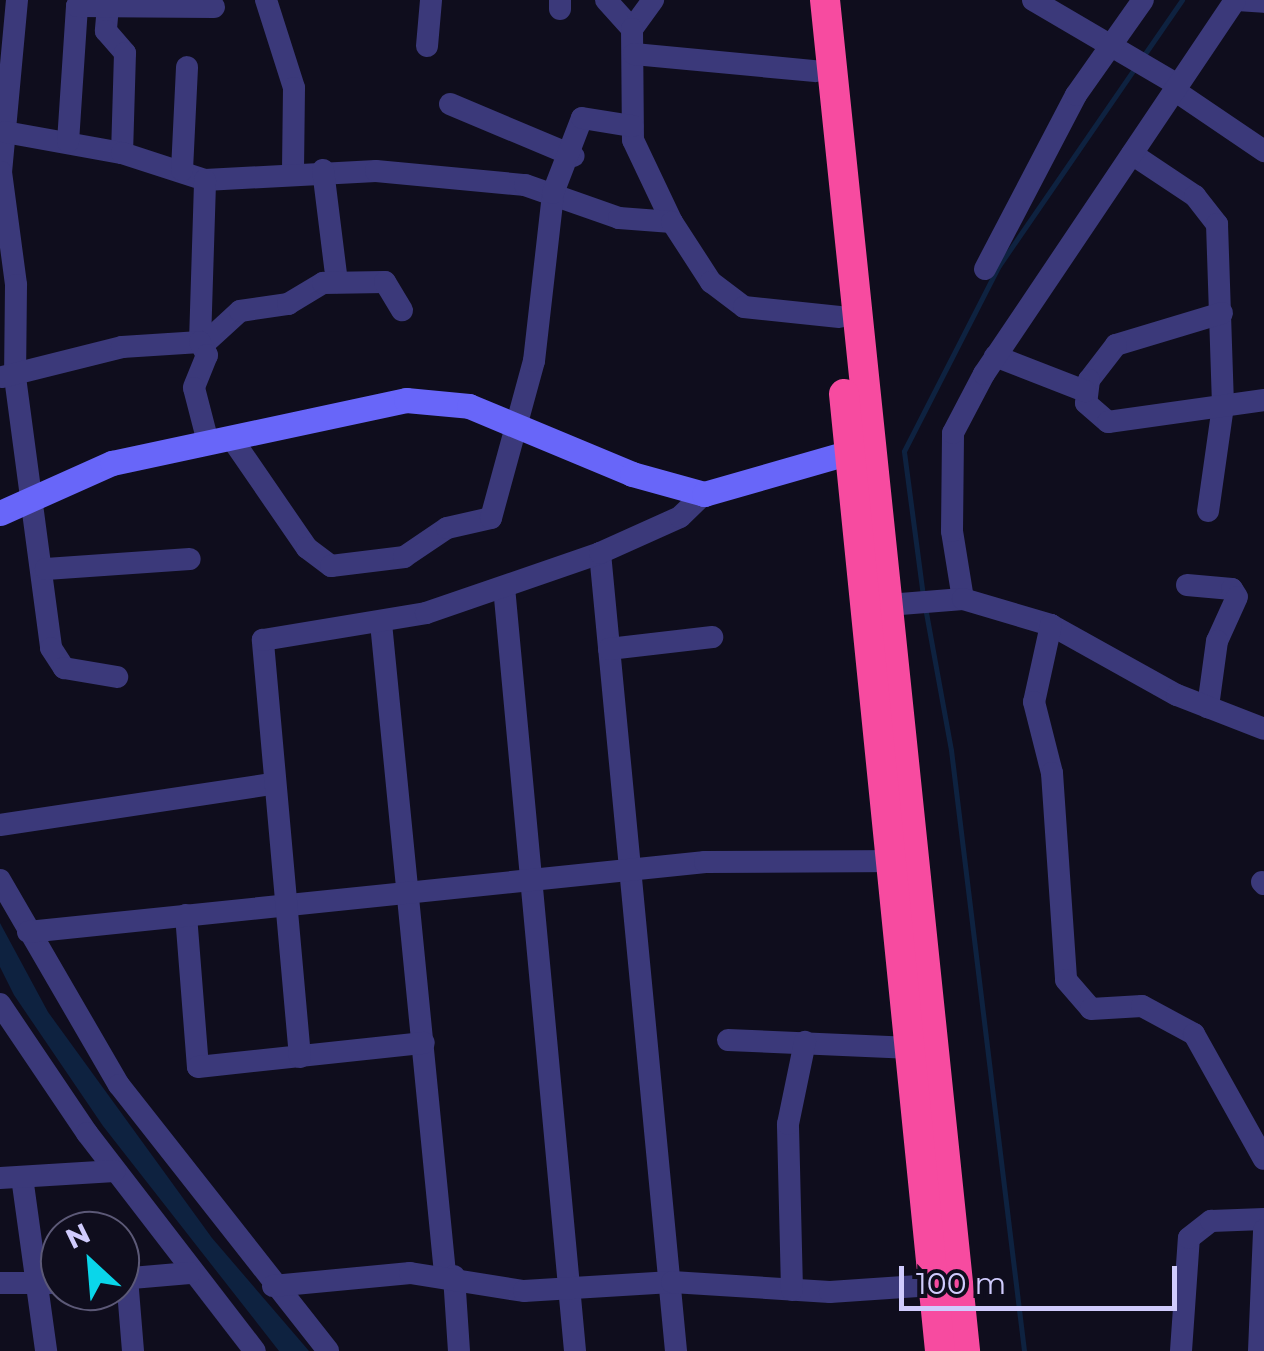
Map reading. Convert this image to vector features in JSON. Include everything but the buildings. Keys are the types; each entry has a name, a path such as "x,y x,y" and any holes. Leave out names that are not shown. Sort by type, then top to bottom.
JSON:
{"highway":[{"path":"807,0 839,317 859,450 900,604 912,1048 940,1351"},
{"path":"824,0 859,450 904,861 965,1351"}],"street":[{"path":"18,0 5,83 1,172 8,285 7,377 46,569 54,660 117,676"},
{"path":"266,0 294,88 293,172"},
{"path":"428,46 431,0"},
{"path":"606,0 632,29 632,126 672,222 711,282 744,307 839,317"},
{"path":"632,29 653,0"},
{"path":"1033,0 1118,44 1264,151"},
{"path":"986,269 1034,168 1143,0"},
{"path":"955,599 949,461 953,434 995,356 1174,85 1236,0 1264,2"},
{"path":"68,142 75,9 199,5"},
{"path":"108,6 106,31 125,53 122,153"},
{"path":"634,54 814,71"},
{"path":"182,170 187,67"},
{"path":"450,104 574,156"},
{"path":"205,180 202,343 193,380 220,441 314,558 344,568 404,556 447,528 491,518 534,361 554,194 574,156 584,117 632,126"},
{"path":"5,132 122,153 205,180 323,170 389,171 438,182 484,177 554,194 619,218 672,222"},
{"path":"1132,154 1211,209 1222,313 1222,406 1208,512"},
{"path":"323,170 337,282"},
{"path":"7,377 122,347 202,343 240,311 288,304 337,282 384,282 402,310"},
{"path":"1085,391 1131,335 1222,313"},
{"path":"995,356 1085,391"},
{"path":"1085,391 1090,413 1108,422 1264,400"},
{"path":"0,512 112,463 406,400 469,406 632,474 704,494"},
{"path":"300,1057 272,784 262,640 381,623 504,588 600,553 680,517 704,494 859,450"},
{"path":"600,553 676,1351"},
{"path":"46,569 190,560"},
{"path":"1187,584 1232,588 1237,597 1218,641 1208,707"},
{"path":"504,588 535,879 575,1351"},
{"path":"900,604 955,599 1051,625 1208,707 1264,729"},
{"path":"381,623 459,1351"},
{"path":"1051,625 1034,702 1052,773 1066,980 1091,1009 1142,1006 1194,1034 1264,1159"},
{"path":"609,649 712,638"},
{"path":"0,826 272,784"},
{"path":"28,932 631,869 904,861"},
{"path":"0,880 119,1085 273,1286 328,1351"},
{"path":"186,915 198,1067 424,1043"},
{"path":"1,1007 115,1171 255,1351"},
{"path":"728,1040 912,1048"},
{"path":"792,1290 787,1148 805,1042"},
{"path":"40,1256 11,1178 115,1171"},
{"path":"1181,1351 1189,1238 1210,1221 1264,1219"},
{"path":"1260,1351 1264,1230"},
{"path":"140,1276 190,1272"},
{"path":"273,1286 449,1275 524,1291 672,1282 792,1290 933,1284"},
{"path":"0,1283 40,1283"},
{"path":"46,1351 48,1311"},
{"path":"127,1311 132,1351"}],"water":[{"path":"0,923 48,1012 212,1238 309,1351 279,1351 103,1126 14,995 0,967"}],"waterway":[{"path":"1144,55 1182,0"},
{"path":"923,596 904,451 998,267 1135,68"},
{"path":"925,607 951,750 1024,1351"}]}
